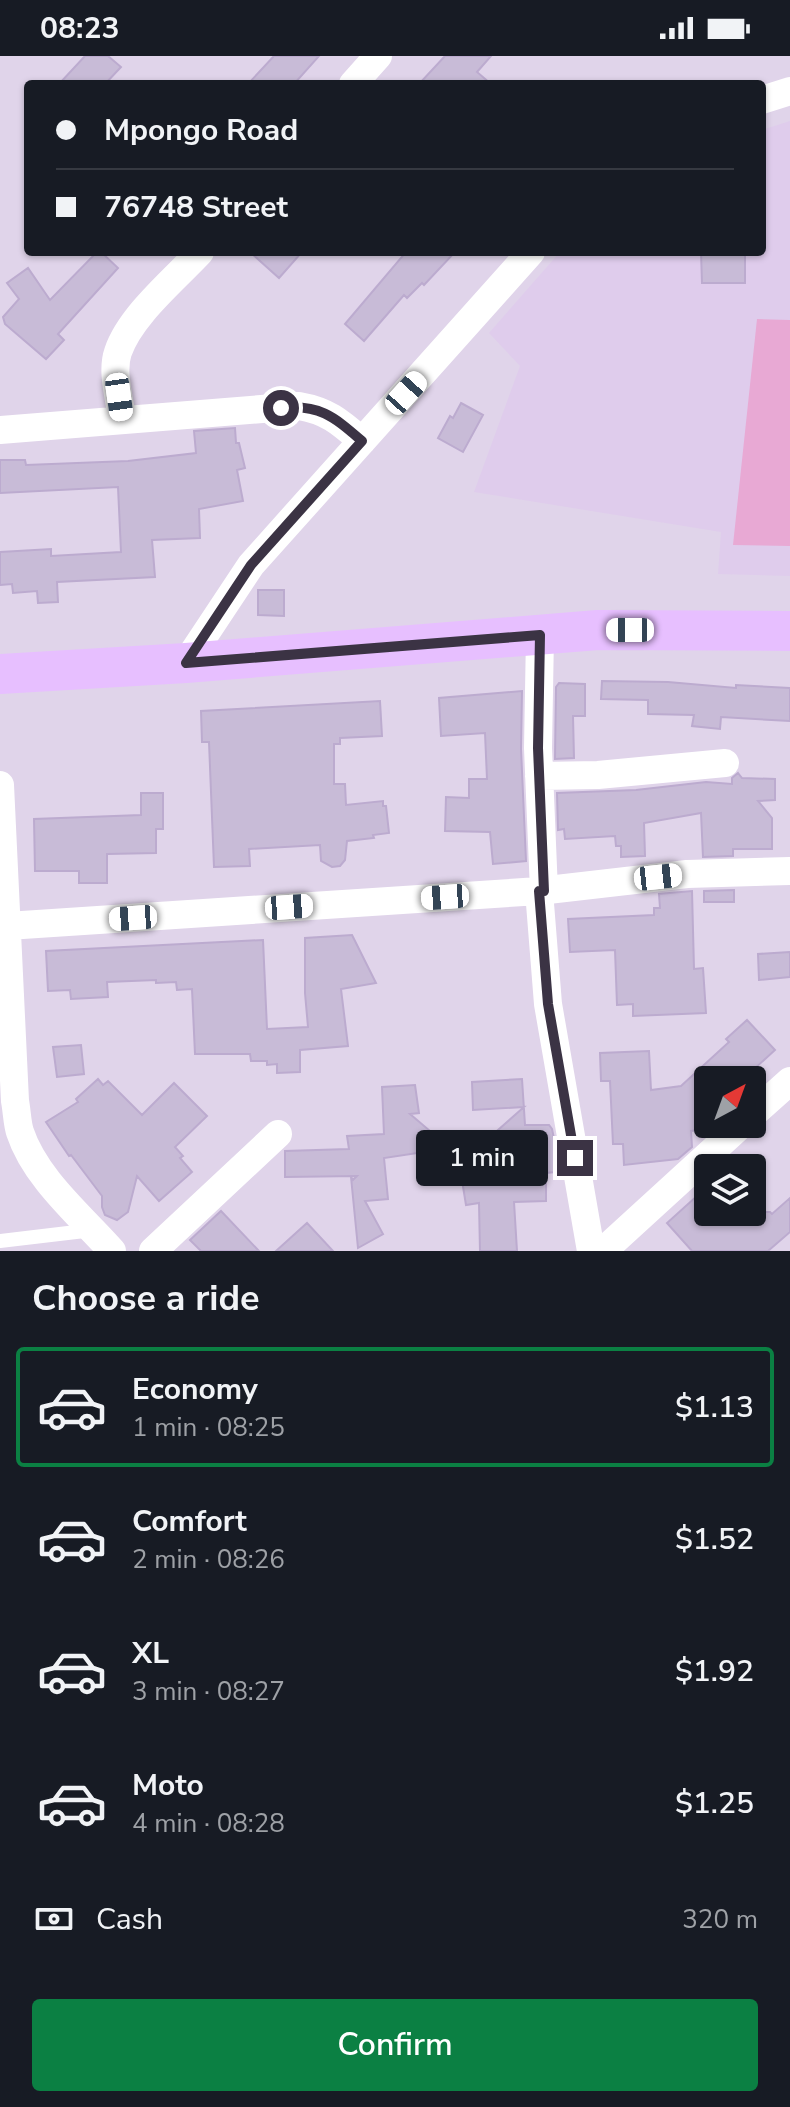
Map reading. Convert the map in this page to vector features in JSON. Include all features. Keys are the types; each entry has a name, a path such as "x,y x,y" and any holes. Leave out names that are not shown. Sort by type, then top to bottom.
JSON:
{"street":[{"path":"357,80 378,56"},
{"path":"766,99 790,91"},
{"path":"122,420 116,374 118,353 134,323 196,256"},
{"path":"186,663 251,565 527,256"},
{"path":"0,430 299,406 320,410 362,441"},
{"path":"0,674 186,663 598,630 790,631"},
{"path":"540,635 541,891 548,1004 591,1251"},
{"path":"539,776 598,775 725,763"},
{"path":"0,785 15,1101 20,1132 34,1161 103,1241"},
{"path":"7,926 541,891 687,874 790,871"},
{"path":"766,1102 790,1081"},
{"path":"153,1251 278,1134"},
{"path":"603,1251 727,1138"}],"lane":[{"path":"0,1241 103,1241"}],"shaded area":[{"path":"0,56 790,56 790,1251 0,1251"},
{"path":"790,121 790,576 718,574 721,532 474,492 520,366 489,333 556,256 766,256 766,129"},
{"path":"757,319 790,320 790,546 733,545"}],"building":[{"path":"85,56 108,56 121,67 109,80 63,80"},
{"path":"274,56 319,56 298,80 252,80"},
{"path":"445,56 491,56 477,72 486,80 423,80"},
{"path":"93,256 105,256 118,268 58,334 64,340 46,359 5,324 3,317 19,299 7,283 28,268 50,300"},
{"path":"254,256 298,256 279,278"},
{"path":"403,256 451,256 424,285 422,283 407,298 404,295 364,341 345,324"},
{"path":"701,256 745,256 745,283 702,283"},
{"path":"461,403 483,415 463,452 438,438"},
{"path":"235,428 236,443 239,443 245,468 237,470 243,501 199,509 200,538 152,540 155,577 57,582 58,602 38,603 37,591 13,593 12,584 0,585 0,552 51,549 51,556 121,552 118,487 0,493 0,460 25,460 26,465 128,461 196,453 194,431"},
{"path":"258,590 284,590 284,616 258,615"},
{"path":"602,681 790,688 790,721 721,717 720,729 692,726 694,715 648,714 648,700 601,699"},
{"path":"559,683 585,684 585,716 573,716 574,758 555,759 556,687"},
{"path":"522,691 526,861 493,864 490,832 445,831 446,797 469,798 469,779 487,779 485,733 441,736 439,698"},
{"path":"380,701 382,736 340,738 340,744 334,744 334,784 345,784 346,805 383,801 389,833 347,841 345,860 340,866 332,867 321,861 320,845 249,849 250,866 214,867 209,742 202,742 201,711"},
{"path":"738,773 742,778 775,779 775,800 758,801 772,818 772,849 733,849 733,856 703,857 701,813 644,823 645,856 621,857 621,846 616,846 615,836 565,839 564,829 558,830 557,793 636,790 706,782 732,784 732,778"},
{"path":"141,793 163,793 163,829 156,829 156,853 107,854 107,883 79,883 79,871 35,871 34,819 141,815"},
{"path":"734,890 734,902 704,902 704,891"},
{"path":"692,891 694,969 703,968 706,1013 633,1016 633,1004 617,1005 615,950 570,952 568,919 654,915 654,908 660,908 659,894"},
{"path":"352,935 376,983 341,989 348,1046 300,1050 300,1072 277,1073 277,1064 251,1061 250,1054 195,1054 192,989 177,990 176,982 107,982 108,997 71,999 70,990 48,991 46,951 263,940 267,1029 308,1027 305,938"},
{"path":"790,952 790,977 759,980 758,954"},
{"path":"747,1020 775,1050 757,1066 703,1066 729,1042 726,1039"},
{"path":"81,1045 84,1074 57,1077 53,1047"},
{"path":"649,1051 651,1090 681,1086 694,1074 692,1147 678,1159 624,1165 623,1144 613,1144 610,1081 601,1081 600,1053"},
{"path":"98,1079 103,1085 108,1081 142,1115 174,1083 207,1116 175,1147 192,1172 159,1201 137,1176 128,1212 117,1220 105,1215 102,1196 46,1122 78,1102 76,1099"},
{"path":"522,1079 524,1107 473,1110 472,1082"},
{"path":"415,1085 419,1113 410,1114 450,1148 384,1158 388,1199 365,1201 383,1234 358,1248 351,1177 353,1180 357,1176 285,1177 285,1151 349,1149 347,1136 384,1134 382,1087"},
{"path":"524,1107 525,1125 549,1125 552,1129 556,1148 555,1172 546,1173 546,1201 514,1202 517,1251 480,1251 479,1203 466,1205 458,1156 476,1171 481,1145"},
{"path":"790,1198 790,1232 768,1251 692,1251 667,1223 694,1199 694,1226 766,1226 766,1212 772,1214"},
{"path":"221,1211 259,1251 201,1251 190,1240"},
{"path":"307,1223 333,1251 276,1251"}],"route":[{"path":"281,408 299,406 320,410 362,441 251,565 186,663 540,635 538,748 544,891 539,891 548,1004 575,1158"}]}
